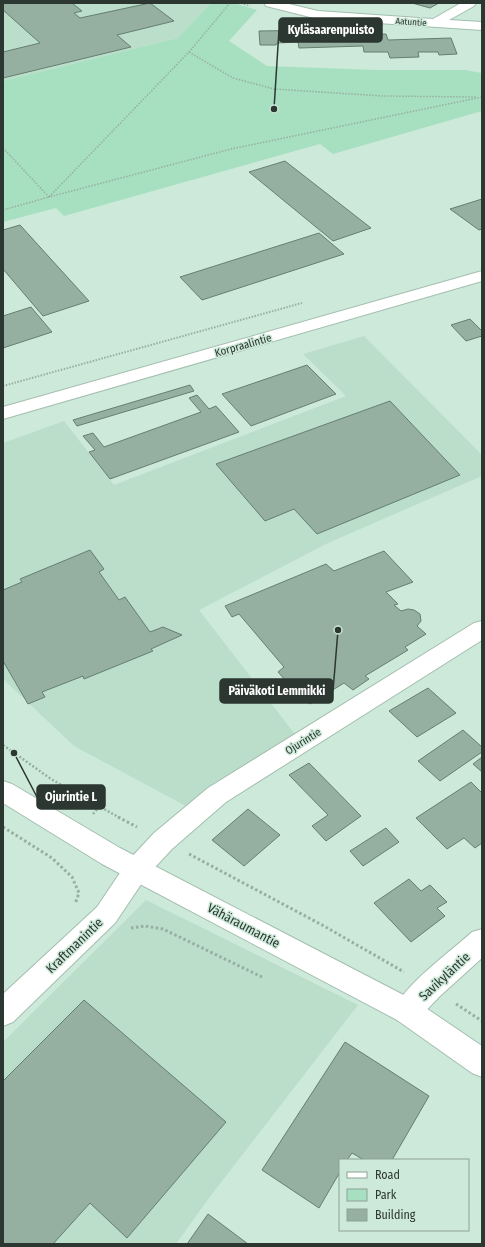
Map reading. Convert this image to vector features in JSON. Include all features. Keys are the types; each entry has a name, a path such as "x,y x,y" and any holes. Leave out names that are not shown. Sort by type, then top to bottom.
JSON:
{"street":[{"name":"Aatuntie","path":"270,3 318,15 482,26"},
{"path":"435,23 470,3"},
{"name":"Korpraalintie","path":"3,413 482,276"},
{"name":"Ojurintie","path":"137,869 163,841 217,795 482,630"},
{"name":"Vähäraumantie","path":"3,791 74,835 407,1011 482,1063"},
{"name":"Kraftmanintie","path":"3,1013 106,915 137,869"},
{"name":"Savikyläntie","path":"407,1011 482,941"}],"path":[{"path":"50,196 188,52 230,3"},
{"path":"188,52 233,78 274,89 383,96 482,97"},
{"path":"3,210 50,196 231,149 482,97"},
{"path":"3,148 50,196"},
{"path":"3,386 305,302"},
{"path":"3,744 22,760 99,807 324,926 430,988 482,1021"},
{"path":"3,827 52,858 72,877 79,893 127,930 139,925 154,926 262,977"},
{"path":"74,907 79,893"}],"shaded area":[{"path":"3,3 211,3 178,38 3,81"},
{"path":"364,336 482,455 482,476 328,543 199,610 301,742 197,812 74,746 3,679 3,443 64,421 114,485 346,396 303,354"},
{"path":"146,900 358,1005 209,1198 176,1244 3,1244 3,1042"}],"green space":[{"path":"211,3 234,3 257,10 229,41 267,66 376,70 465,70 482,73 482,111 333,154 320,144 64,216 56,208 3,222 3,81 178,38"}],"building":[{"path":"3,3 72,3 82,11 74,13 80,18 150,3 174,21 117,35 131,47 3,78 3,52 40,43 3,10"},
{"path":"412,3 439,3 430,8"},
{"path":"323,30 324,35 386,34 388,40 451,38 457,54 439,55 438,52 418,52 419,57 390,58 388,52 364,52 363,46 299,48 298,42 277,43 276,45 260,45 259,31"},
{"path":"285,161 371,228 333,241 249,172"},
{"path":"482,199 482,229 479,230 450,209"},
{"path":"20,225 89,301 43,316 3,269 3,230"},
{"path":"319,233 344,254 202,300 180,277"},
{"path":"31,307 52,332 3,348 3,316"},
{"path":"470,319 482,331 482,336 466,341 451,325"},
{"path":"307,365 336,394 251,426 222,394"},
{"path":"190,385 194,391 77,426 73,420"},
{"path":"197,395 209,409 216,406 239,432 110,479 89,452 95,450 83,436 93,433 104,447 201,412 189,398"},
{"path":"390,401 460,475 317,534 294,509 265,521 216,464"},
{"path":"90,550 104,569 99,572 119,600 125,597 150,632 163,627 182,635 151,649 153,651 84,679 83,676 42,692 45,697 28,704 3,661 3,590 22,582 20,579"},
{"path":"384,551 413,582 386,592 398,604 394,605 401,611 408,609 414,610 420,614 421,621 417,626 426,634 405,647 408,650 365,676 369,679 353,690 344,683 310,704 301,696 289,692 286,681 278,672 284,667 239,614 232,617 225,606 326,564 334,571"},
{"path":"428,688 456,713 417,737 389,711"},
{"path":"463,730 482,747 482,752 440,781 418,761"},
{"path":"482,757 482,772 473,764"},
{"path":"309,763 361,816 326,841 312,826 328,815 289,775"},
{"path":"471,782 482,793 482,843 475,848 464,838 447,849 416,818"},
{"path":"248,809 280,835 244,866 212,840"},
{"path":"386,828 399,842 363,866 350,851"},
{"path":"409,879 421,891 430,885 447,902 437,908 445,916 411,942 374,903"},
{"path":"84,1000 226,1122 127,1238 90,1203 53,1244 3,1244 3,1081"},
{"path":"345,1042 429,1096 393,1159 362,1159 352,1153 348,1159 339,1159 339,1174 319,1208 262,1170"},
{"path":"208,1214 248,1244 187,1244"}],"place":[{"name":"Kyläsaarenpuisto","path":"274,109"},
{"name":"Päiväkoti Lemmikki","path":"338,630"},
{"name":"Ojurintie L","path":"14,753"}]}
